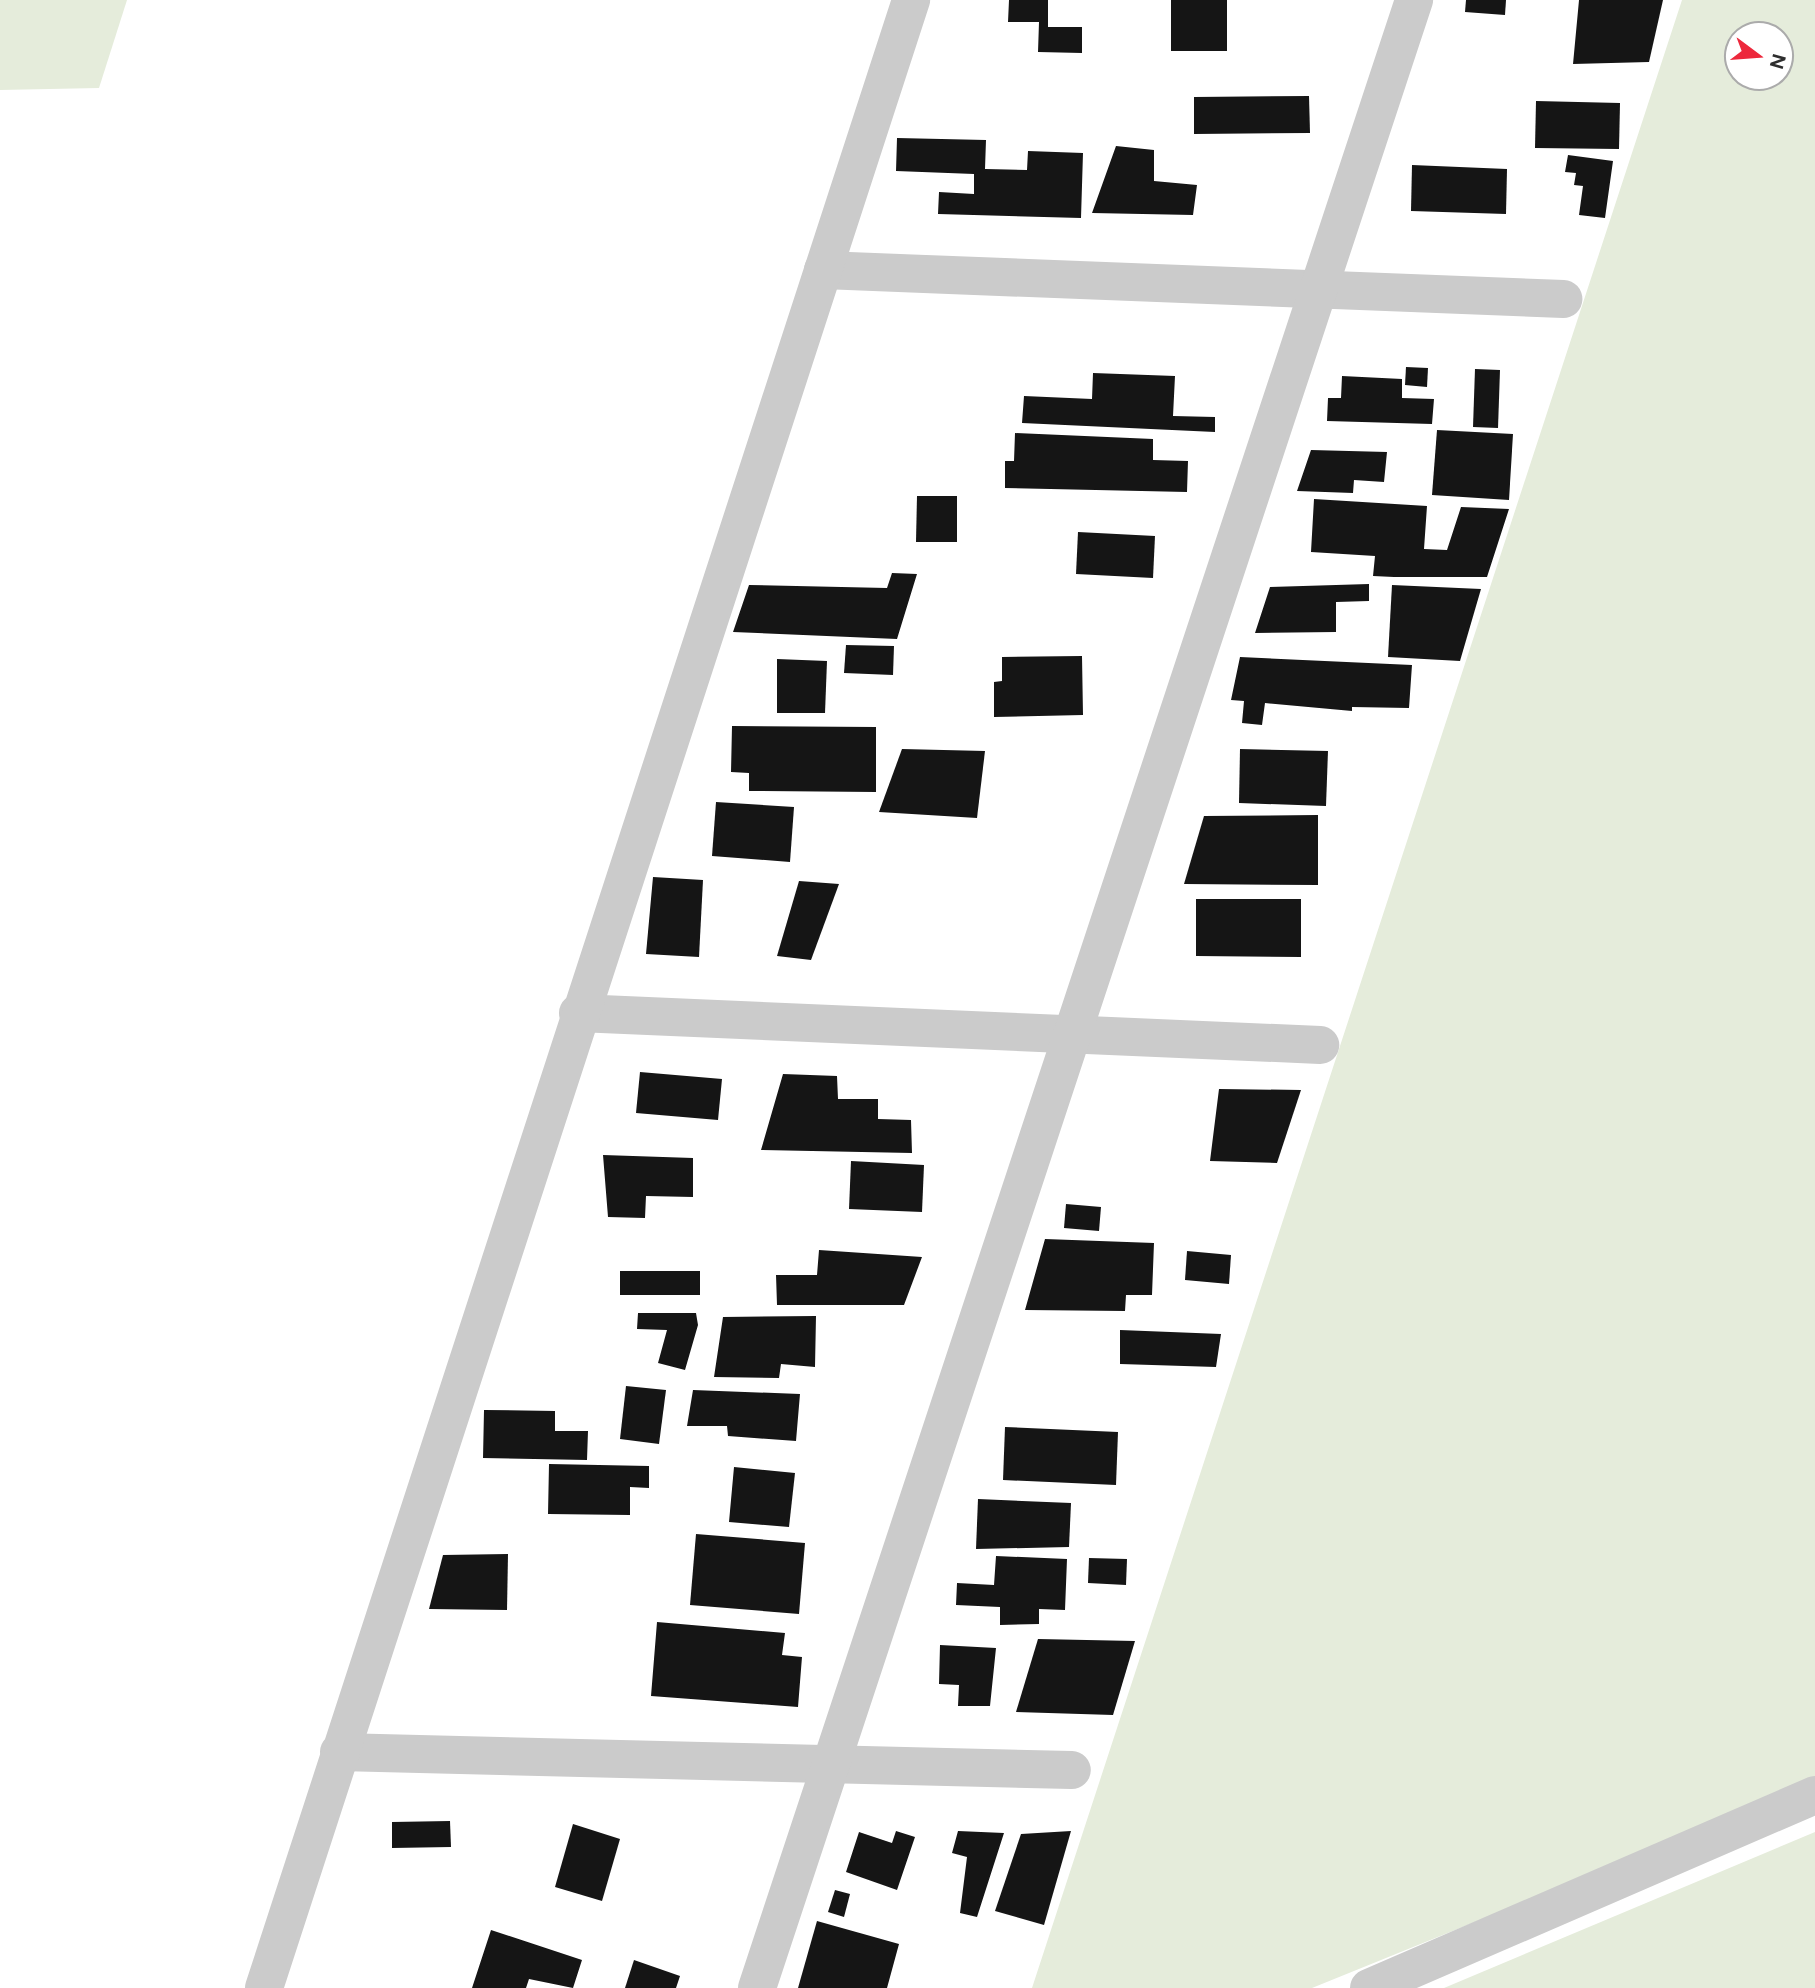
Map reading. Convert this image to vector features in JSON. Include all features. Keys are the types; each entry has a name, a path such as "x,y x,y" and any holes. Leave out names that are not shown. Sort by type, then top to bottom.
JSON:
{"street":[{"path":"264,1988 578,1013 912,0"},
{"path":"757,1988 1414,0"},
{"path":"823,270 1563,299"},
{"path":"578,1013 1320,1045"},
{"path":"339,1752 1072,1770"},
{"path":"1369,1988 1815,1795"}],"green space":[{"path":"0,0 127,0 99,88 0,90"},
{"path":"1682,0 1815,0 1815,1784 1312,1988 1032,1988"},
{"path":"1815,1832 1815,1988 1444,1988"}],"building":[{"path":"1009,0 1048,0 1048,27 1082,27 1082,53 1038,52 1039,22 1008,22"},
{"path":"1171,0 1227,0 1227,51 1171,51"},
{"path":"1466,0 1506,0 1505,15 1465,12"},
{"path":"1579,0 1663,0 1649,62 1573,64"},
{"path":"1309,96 1310,133 1194,134 1194,97"},
{"path":"1536,101 1620,103 1619,149 1535,148"},
{"path":"897,138 986,140 985,169 1027,170 1028,151 1083,153 1081,218 938,214 939,192 974,194 974,174 896,171"},
{"path":"1116,146 1154,150 1154,181 1197,185 1193,215 1092,213"},
{"path":"1568,155 1613,161 1605,218 1579,215 1583,186 1574,185 1576,173 1565,172"},
{"path":"1412,165 1507,169 1506,214 1411,211"},
{"path":"1406,367 1428,368 1427,387 1405,385"},
{"path":"1475,369 1500,370 1498,428 1473,427"},
{"path":"1093,373 1175,376 1173,416 1215,417 1215,432 1022,423 1024,396 1092,399"},
{"path":"1342,376 1402,379 1402,398 1434,399 1432,424 1327,421 1328,398 1341,398"},
{"path":"1437,430 1513,434 1509,500 1432,495"},
{"path":"1015,433 1153,439 1153,460 1188,461 1187,492 1005,488 1005,461 1014,461"},
{"path":"1311,450 1387,452 1384,482 1354,480 1353,493 1297,491"},
{"path":"917,496 957,496 957,542 916,542"},
{"path":"1314,499 1427,506 1424,549 1447,550 1461,507 1509,509 1487,577 1373,576 1375,556 1311,552"},
{"path":"1078,532 1155,536 1153,578 1076,574"},
{"path":"892,573 917,574 897,639 733,632 749,585 887,588"},
{"path":"1369,584 1369,601 1336,602 1336,632 1255,633 1270,587"},
{"path":"1392,585 1481,589 1460,661 1388,657"},
{"path":"846,645 894,646 893,675 844,673"},
{"path":"1082,656 1083,715 994,717 994,682 1002,681 1002,657"},
{"path":"1240,657 1412,665 1409,708 1352,707 1352,711 1265,703 1262,725 1242,723 1244,701 1231,700"},
{"path":"777,659 827,661 825,713 777,713"},
{"path":"732,726 876,727 876,792 749,791 749,773 731,772"},
{"path":"902,749 985,751 977,818 879,812"},
{"path":"1240,749 1328,751 1326,806 1239,803"},
{"path":"716,802 794,807 790,862 712,856"},
{"path":"1318,815 1318,885 1184,884 1204,816"},
{"path":"653,877 703,880 699,957 646,954"},
{"path":"799,881 839,884 811,960 777,956"},
{"path":"1196,899 1301,899 1301,957 1196,956"},
{"path":"640,1072 722,1079 718,1120 636,1113"},
{"path":"783,1074 837,1076 838,1099 878,1099 878,1119 911,1120 912,1153 761,1150"},
{"path":"1219,1089 1301,1090 1277,1163 1210,1161"},
{"path":"603,1155 693,1158 693,1197 646,1196 645,1218 608,1217"},
{"path":"851,1161 924,1165 922,1212 849,1209"},
{"path":"1066,1204 1101,1207 1099,1231 1064,1228"},
{"path":"1045,1239 1154,1243 1152,1295 1126,1295 1125,1311 1025,1310"},
{"path":"819,1250 922,1257 904,1305 777,1305 776,1275 817,1275"},
{"path":"1187,1251 1231,1255 1229,1284 1185,1280"},
{"path":"620,1271 700,1271 700,1295 620,1295"},
{"path":"638,1313 696,1313 698,1325 685,1370 658,1363 667,1330 637,1329"},
{"path":"816,1316 815,1367 781,1364 779,1378 714,1377 723,1317"},
{"path":"1120,1330 1221,1334 1216,1367 1120,1364"},
{"path":"626,1386 666,1390 659,1444 620,1439"},
{"path":"693,1390 800,1394 796,1441 728,1436 727,1426 687,1426"},
{"path":"484,1410 555,1411 555,1431 588,1431 587,1460 483,1458"},
{"path":"1005,1427 1118,1432 1116,1485 1003,1480"},
{"path":"549,1464 649,1466 649,1488 630,1487 630,1515 548,1514"},
{"path":"734,1467 795,1473 789,1527 729,1522"},
{"path":"978,1499 1071,1503 1069,1547 976,1549"},
{"path":"696,1534 805,1543 799,1614 690,1605"},
{"path":"508,1554 507,1610 429,1609 443,1555"},
{"path":"996,1556 1067,1559 1065,1610 1039,1609 1039,1624 1000,1625 1000,1607 956,1605 957,1583 994,1585"},
{"path":"1089,1558 1127,1559 1126,1585 1088,1583"},
{"path":"657,1622 785,1633 782,1655 802,1657 798,1707 651,1696"},
{"path":"1038,1639 1135,1641 1113,1715 1016,1712"},
{"path":"940,1645 996,1648 990,1706 958,1706 959,1685 939,1684"},
{"path":"450,1821 451,1847 392,1848 392,1822"},
{"path":"573,1824 620,1839 602,1901 555,1887"},
{"path":"896,1831 915,1837 897,1890 846,1872 859,1832 892,1843"},
{"path":"958,1831 1004,1833 977,1917 960,1913 967,1857 952,1853"},
{"path":"1071,1831 1044,1925 995,1911 1021,1834"},
{"path":"835,1890 850,1894 844,1917 828,1912"},
{"path":"817,1921 899,1944 887,1988 798,1988"},
{"path":"491,1930 582,1960 573,1988 529,1979 526,1988 472,1988"},
{"path":"634,1960 680,1976 676,1988 625,1988"}]}
